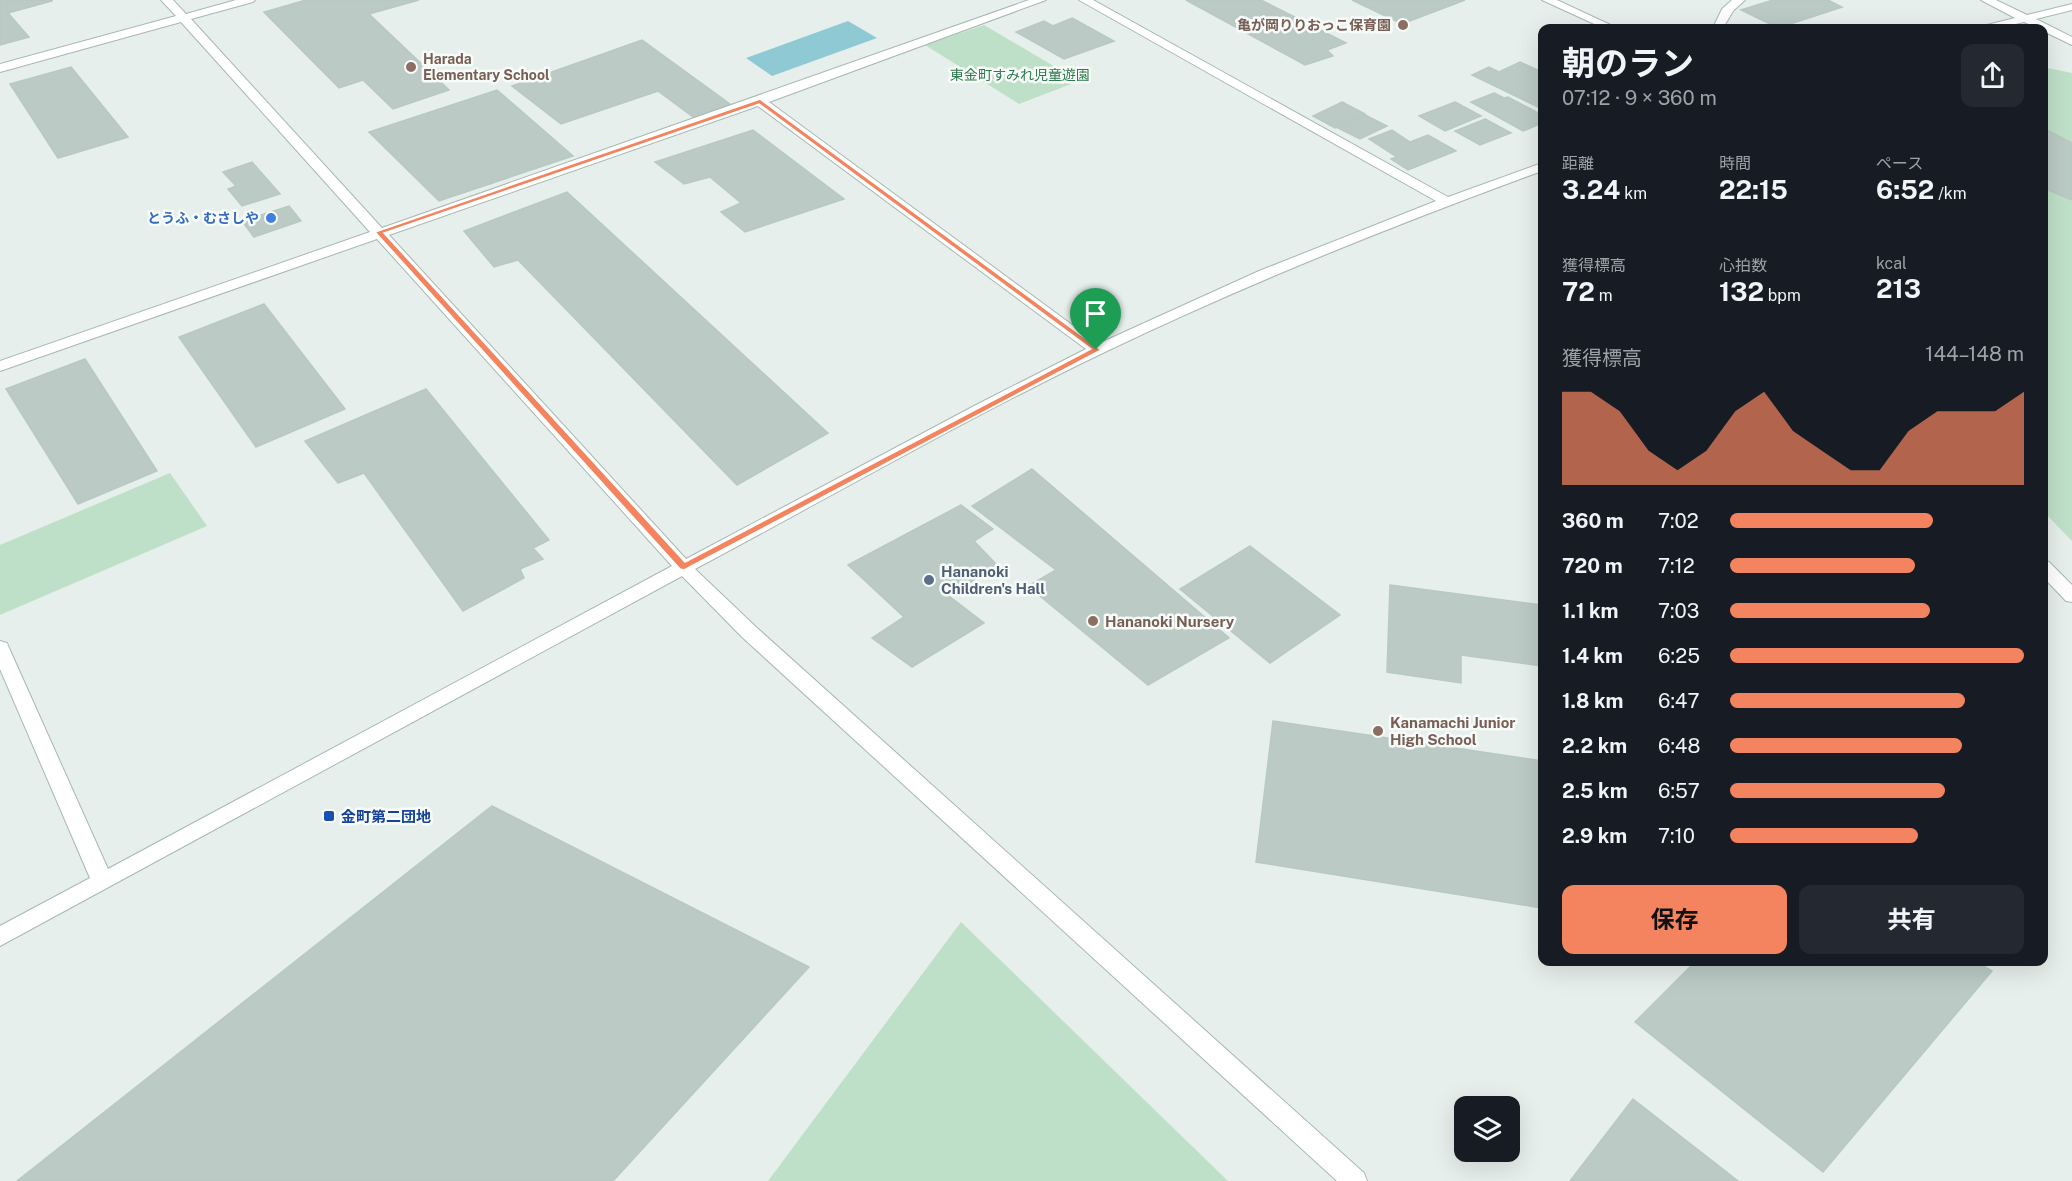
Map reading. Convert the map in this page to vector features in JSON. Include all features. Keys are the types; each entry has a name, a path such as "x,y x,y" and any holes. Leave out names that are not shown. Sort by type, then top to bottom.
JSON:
{"street":[{"path":"167,0 684,567 749,632 1355,1181"},
{"path":"0,68 249,0"},
{"path":"0,366 760,101 1040,0"},
{"path":"1085,0 1446,201"},
{"path":"1548,0 1602,24"},
{"path":"1720,24 1728,9 1739,0"},
{"path":"1987,0 2038,24"},
{"path":"2003,24 2072,7"},
{"path":"2048,29 2072,41"},
{"path":"760,101 1096,350"},
{"path":"0,937 684,567 1096,350 1211,296 1446,201 1538,169"},
{"path":"2048,571 2072,596"},
{"path":"0,648 103,882"}],"green space":[{"name":"東金町すみれ児童遊園","path":"984,25 1079,81 1019,104 925,45"},
{"path":"2048,68 2072,73 2072,541 2048,516"},
{"path":"170,473 207,526 0,615 0,545"},
{"path":"961,922 1228,1181 768,1181"}],"water":[{"path":"848,21 877,38 772,76 746,58"}],"building":[{"path":"0,0 52,1 8,13 29,37 0,45"},
{"path":"306,0 419,0 369,14 449,90 393,109 363,80 339,88 264,12"},
{"path":"1186,0 1261,0 1346,43 1327,50 1333,56 1305,65"},
{"path":"1352,0 1465,0 1402,24"},
{"path":"1773,0 1828,0 1842,7 1790,24 1770,24 1741,10"},
{"path":"1072,18 1114,41 1064,59 1016,32 1044,21 1053,26"},
{"path":"642,40 730,104 693,117 658,91 561,124 512,86"},
{"path":"1520,62 1538,70 1538,107 1472,75 1489,67 1499,72"},
{"path":"71,67 128,137 58,158 10,84"},
{"path":"497,90 573,156 439,201 369,132"},
{"path":"1494,93 1504,98 1508,97 1538,113 1538,125 1523,131 1471,102"},
{"path":"1342,102 1365,114 1335,128 1313,116"},
{"path":"1455,102 1481,116 1445,131 1419,116"},
{"path":"1365,115 1387,126 1360,139 1338,128"},
{"path":"1485,119 1511,133 1480,145 1455,131"},
{"path":"753,130 844,199 745,232 721,212 741,203 710,177 684,184 655,162"},
{"path":"1392,130 1410,142 1428,135 1456,151 1408,170 1391,159 1397,157 1369,139"},
{"path":"2048,131 2072,143 2072,200 2048,190"},
{"path":"252,162 280,194 242,206 228,189 236,186 223,172"},
{"path":"567,192 828,433 737,485 518,260 494,267 464,231"},
{"path":"289,206 301,221 254,237 242,221"},
{"path":"264,304 345,409 256,447 179,337"},
{"path":"85,359 157,471 78,504 6,389"},
{"path":"426,389 549,540 533,548 543,559 520,569 524,578 463,611 364,473 338,483 305,441"},
{"path":"1032,469 1229,638 1148,685 1028,586 1056,570 972,506"},
{"path":"961,505 993,529 974,541 997,565 949,596 984,623 912,667 872,638 904,617 848,565"},
{"path":"1250,546 1340,615 1270,663 1180,589"},
{"path":"1390,585 1538,604 1538,665 1461,655 1461,683 1387,672"},
{"path":"1273,721 1538,760 1538,907 1256,862"},
{"path":"492,806 809,967 613,1181 17,1181"},
{"path":"1691,966 1984,966 1992,971 1823,1172 1635,1022"},
{"path":"1633,1099 1738,1181 1570,1181"}],"place":[{"name":"亀が岡りりおっこ保育園","path":"1403,25"},
{"name":"Harada Elementary School","path":"411,67"},
{"name":"とうふ・むさしや","path":"271,218"},
{"name":"Hananoki Children's Hall","path":"929,580"},
{"name":"Hananoki Nursery","path":"1093,621"},
{"name":"Kanamachi Junior High School","path":"1378,731"},
{"name":"金町第二団地","path":"329,816"}],"route":[{"path":"760,101 1096,350 684,567 379,232 760,101"}]}
